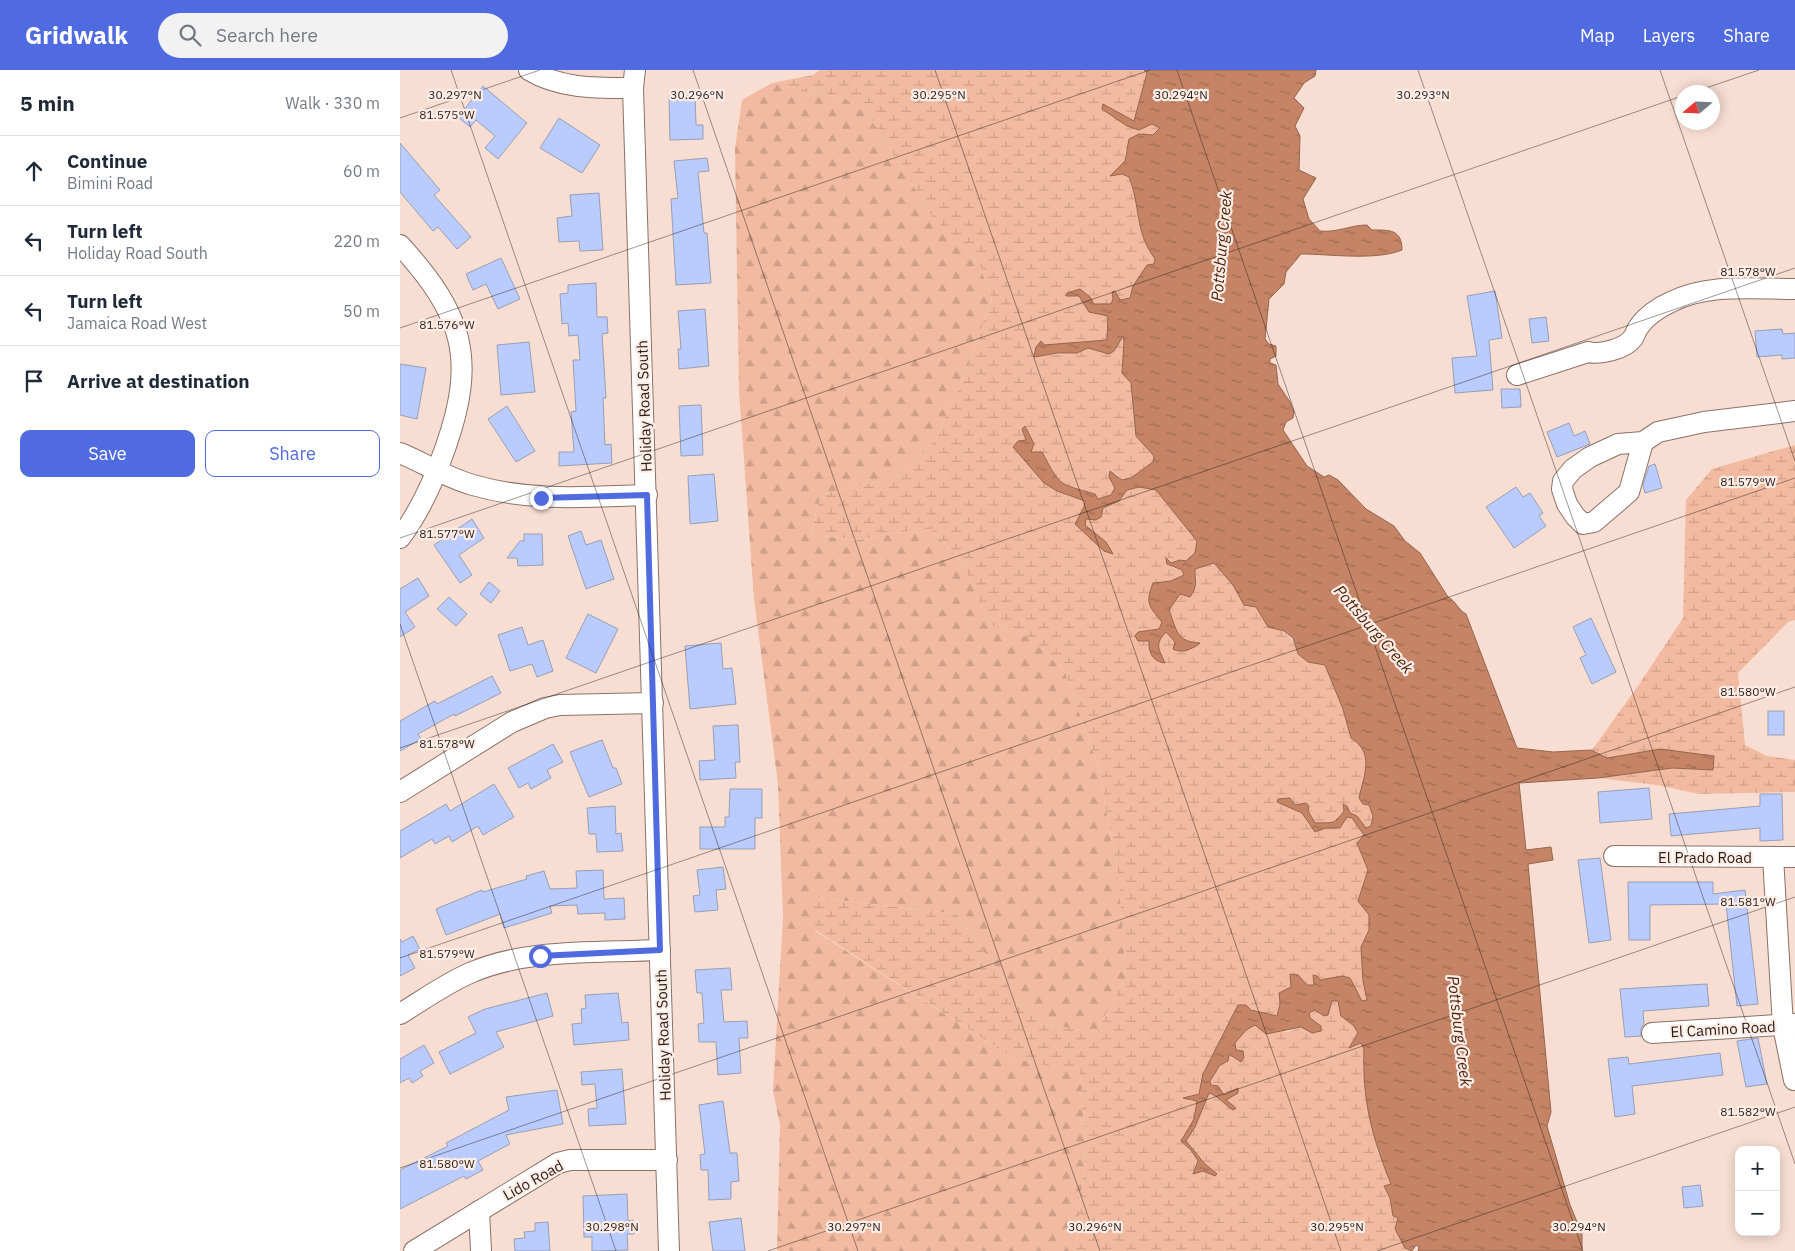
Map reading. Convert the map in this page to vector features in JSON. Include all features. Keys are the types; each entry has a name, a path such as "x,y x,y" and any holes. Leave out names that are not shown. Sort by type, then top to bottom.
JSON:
{"street":[{"path":"529,70 560,83 586,87 634,79"},
{"name":"Holiday Road South","path":"634,79 669,1251"},
{"path":"400,244 427,274 441,294 457,333 461,357 460,399 438,470 418,510 400,538"},
{"path":"1517,375 1588,352 1599,354 1611,350 1632,339 1639,326 1656,310 1692,294 1714,289 1795,288"},
{"path":"1643,442 1658,432 1704,422 1795,411"},
{"path":"400,453 471,484 508,494 533,497 647,495"},
{"path":"400,792 512,722 545,708 560,705 653,703"},
{"name":"El Prado Road","path":"1614,856 1795,857"},
{"path":"1773,857 1794,1080"},
{"path":"400,1014 471,973 507,962 540,956 660,950"},
{"name":"El Camino Road","path":"1652,1033 1789,1025"},
{"name":"Lido Road","path":"414,1251 558,1163 570,1160 667,1160"},
{"path":"480,1211 481,1251"}],"green space":[{"path":"820,70 1144,70 1147,73 1134,121 1104,104 1127,126 1152,124 1160,128 1153,135 1139,134 1125,152 1125,161 1111,176 1122,174 1129,176 1141,229 1148,249 1155,259 1154,264 1133,286 1130,298 1120,300 1117,294 1111,304 1094,305 1080,289 1074,291 1075,297 1079,296 1089,312 1108,316 1107,340 1039,346 1034,356 1077,353 1088,348 1109,353 1114,351 1123,335 1126,378 1130,382 1133,392 1134,419 1142,439 1154,456 1153,463 1131,478 1122,480 1116,473 1109,477 1115,488 1111,495 1097,499 1095,494 1063,485 1054,478 1051,469 1031,452 1034,444 1023,429 1027,440 1013,447 1077,497 1085,501 1082,513 1076,520 1092,531 1085,525 1085,519 1101,517 1103,508 1119,501 1127,490 1139,487 1156,490 1197,540 1195,553 1186,561 1180,560 1171,563 1166,559 1173,568 1182,570 1184,575 1171,581 1161,581 1162,622 1159,629 1138,632 1161,654 1157,649 1158,640 1167,631 1175,642 1177,651 1191,650 1200,643 1186,642 1179,636 1169,610 1174,600 1197,578 1195,569 1214,563 1233,585 1244,605 1256,607 1268,627 1288,635 1298,654 1325,665 1343,709 1351,738 1363,750 1366,765 1359,798 1363,804 1369,805 1373,816 1371,826 1366,828 1357,816 1350,813 1347,806 1343,805 1344,810 1335,821 1314,823 1302,809 1284,803 1302,813 1309,825 1340,828 1347,817 1352,818 1364,835 1357,843 1368,870 1358,901 1369,915 1369,930 1361,947 1363,981 1367,1000 1362,1001 1342,976 1320,980 1313,976 1314,986 1307,985 1290,974 1291,987 1278,999 1280,1004 1277,1017 1238,1005 1203,1074 1199,1094 1189,1096 1189,1101 1197,1100 1194,1119 1181,1141 1191,1150 1203,1171 1217,1174 1204,1163 1186,1141 1195,1127 1209,1093 1233,1110 1236,1108 1226,1100 1238,1088 1224,1095 1218,1086 1211,1085 1210,1081 1229,1053 1236,1059 1235,1043 1246,1030 1255,1025 1287,1032 1301,1027 1312,1033 1309,1013 1315,1010 1324,1016 1332,1000 1338,1001 1347,1021 1354,1026 1358,1033 1353,1047 1362,1043 1364,1049 1363,1068 1377,1150 1391,1185 1384,1187 1390,1198 1393,1216 1398,1218 1405,1248 1411,1251 1075,1251 1086,1147 1080,1073 1013,1058 815,930 811,897 957,914 1017,998 1041,1024 1096,1032 1126,977 1119,882 1099,768 1065,672 1031,638 990,625 962,562 929,527 858,540 811,535 820,495 896,477 935,440 964,377 992,299 979,263 934,219 866,111 844,98 772,83 813,75"},
{"path":"772,83 844,98 866,111 934,219 979,263 992,299 964,377 935,440 896,477 820,495 811,535 858,540 929,527 962,562 990,625 1031,638 1065,672 1099,768 1119,882 1126,977 1096,1032 1041,1024 1017,998 957,914 812,897 815,931 1013,1058 1080,1072 1086,1147 1075,1251 777,1251 780,1125 773,1091 783,917 778,784 754,599 739,391 735,148 742,100"},
{"path":"1795,445 1795,620 1788,622 1738,673 1745,745 1767,756 1795,760 1795,792 1699,794 1657,785 1598,778 1672,768 1713,770 1660,749 1607,758 1592,750 1638,686 1683,618 1686,500 1712,469"}],"water":[{"name":"Pottsburg Creek","path":"1144,70 1316,70 1315,76 1304,83 1294,98 1304,108 1295,126 1300,136 1299,170 1316,178 1303,199 1309,219 1320,231 1332,231 1367,225 1372,230 1393,232 1400,238 1402,250 1366,256 1301,254 1286,272 1284,284 1269,299 1265,339 1269,344 1276,346 1276,356 1270,359 1270,363 1276,365 1278,384 1294,412 1293,418 1286,422 1283,430 1307,466 1324,477 1329,475 1338,480 1366,509 1394,526 1405,541 1420,553 1448,597 1466,614 1517,748 1553,752 1591,750 1607,758 1660,749 1714,756 1713,770 1672,768 1598,778 1519,783 1526,850 1551,847 1553,860 1528,864 1551,1112 1547,1126 1570,1205 1582,1234 1582,1251 1418,1251 1419,1247 1416,1245 1412,1251 1405,1248 1395,1229 1398,1218 1393,1216 1390,1198 1384,1186 1391,1184 1378,1151 1370,1118 1365,1085 1364,1049 1361,1043 1349,1048 1358,1033 1354,1026 1341,1016 1338,1001 1332,1001 1328,1015 1324,1016 1315,1010 1309,1013 1310,1018 1321,1026 1321,1031 1312,1033 1301,1027 1266,1034 1255,1025 1246,1030 1235,1043 1236,1050 1243,1051 1244,1057 1241,1062 1229,1054 1228,1061 1220,1065 1210,1081 1211,1085 1218,1086 1224,1095 1238,1088 1238,1093 1226,1100 1236,1108 1233,1110 1209,1093 1195,1127 1186,1141 1204,1163 1217,1174 1215,1176 1203,1171 1193,1174 1198,1161 1191,1150 1181,1141 1194,1119 1197,1101 1183,1098 1199,1094 1203,1074 1238,1005 1246,1005 1251,1010 1277,1016 1280,1004 1279,993 1291,987 1290,974 1298,975 1307,985 1314,985 1313,975 1317,976 1320,980 1342,976 1350,978 1362,1001 1367,1000 1363,981 1361,947 1369,930 1369,915 1358,901 1368,870 1357,843 1364,835 1352,818 1347,817 1340,828 1326,828 1315,832 1302,813 1277,802 1278,799 1290,798 1295,805 1306,803 1309,806 1308,811 1315,823 1335,821 1344,811 1343,804 1347,806 1350,813 1357,816 1366,828 1371,826 1373,816 1369,805 1363,804 1359,798 1366,765 1363,750 1351,738 1343,709 1325,665 1308,662 1298,654 1293,638 1284,631 1268,627 1256,607 1244,605 1233,585 1214,563 1195,569 1196,583 1193,593 1190,597 1180,594 1169,610 1178,634 1186,640 1200,643 1187,650 1176,650 1173,649 1175,642 1166,632 1159,644 1165,663 1157,661 1152,656 1149,649 1149,641 1138,641 1135,636 1138,632 1159,629 1162,622 1151,608 1149,600 1153,583 1171,581 1184,575 1182,570 1167,564 1166,558 1171,563 1180,560 1186,561 1195,553 1197,541 1156,490 1139,487 1127,490 1119,501 1103,508 1101,517 1096,520 1086,519 1085,525 1106,542 1113,554 1104,551 1075,524 1085,501 1057,491 1044,483 1013,447 1018,441 1026,440 1022,429 1025,426 1034,444 1031,452 1042,452 1061,482 1073,488 1095,494 1098,499 1111,495 1115,488 1109,477 1110,471 1122,480 1131,478 1153,462 1154,456 1136,436 1131,383 1122,373 1123,336 1114,351 1109,354 1088,348 1077,353 1058,353 1034,357 1036,347 1041,341 1044,345 1107,340 1108,316 1089,312 1079,296 1066,296 1067,293 1080,289 1090,297 1094,304 1111,304 1113,299 1112,292 1115,291 1120,300 1130,298 1133,286 1147,265 1154,264 1155,259 1148,248 1141,228 1129,177 1122,174 1110,176 1125,161 1129,139 1139,134 1153,135 1160,128 1152,124 1139,130 1127,126 1102,109 1103,104 1134,121 1147,73"}],"building":[{"path":"483,86 527,123 498,159 485,148 495,136 476,120 470,127 458,117"},
{"path":"695,95 696,125 703,125 703,139 670,140 669,96"},
{"path":"559,118 600,145 582,173 540,148"},
{"path":"400,143 440,190 434,195 471,237 457,249 438,227 433,231 400,192"},
{"path":"707,158 709,171 698,172 704,233 707,233 711,283 676,285 671,199 678,198 674,161"},
{"path":"599,193 603,250 580,251 579,241 559,242 557,218 572,216 570,195"},
{"path":"501,258 520,299 498,309 486,284 473,290 466,274"},
{"path":"596,283 597,317 607,317 608,333 602,334 606,398 603,398 605,445 611,444 612,463 559,466 559,452 574,452 571,412 576,411 573,360 580,360 578,335 569,336 568,323 562,324 560,294 568,293 568,285"},
{"path":"1495,291 1502,338 1489,340 1493,390 1455,393 1452,358 1477,356 1467,296"},
{"path":"705,309 709,366 679,369 678,349 681,349 678,311"},
{"path":"1546,317 1549,341 1532,343 1529,319"},
{"path":"1782,329 1783,334 1795,333 1795,358 1782,359 1782,355 1757,357 1755,331"},
{"path":"529,342 535,392 501,395 497,345"},
{"path":"400,364 426,368 417,419 400,415"},
{"path":"1501,389 1520,389 1521,407 1502,408"},
{"path":"701,405 703,455 681,456 679,406"},
{"path":"507,406 535,451 516,462 488,419"},
{"path":"1569,423 1574,436 1585,431 1590,444 1557,457 1547,432"},
{"path":"1655,464 1662,488 1645,493 1643,485 1649,466"},
{"path":"714,474 718,521 690,524 688,476"},
{"path":"1516,487 1523,497 1530,493 1543,513 1539,516 1546,526 1514,548 1486,507"},
{"path":"472,519 484,538 459,555 472,575 460,583 434,545"},
{"path":"581,531 586,545 601,540 614,579 586,589 568,536"},
{"path":"524,534 542,534 543,565 518,566 517,558 507,558 520,541 524,541"},
{"path":"418,578 429,596 405,612 415,627 400,637 400,589"},
{"path":"489,582 500,591 491,603 480,594"},
{"path":"449,597 467,614 456,626 437,609"},
{"path":"588,614 618,629 596,673 566,658"},
{"path":"1591,618 1616,672 1592,684 1580,658 1586,655 1573,627"},
{"path":"522,627 528,645 543,640 553,671 537,677 532,664 510,671 498,635"},
{"path":"721,643 723,669 732,668 736,704 690,709 685,646"},
{"path":"492,676 501,693 455,716 454,714 418,734 421,739 400,751 400,721 435,701 437,704"},
{"path":"1768,711 1784,711 1784,735 1768,735"},
{"path":"738,725 740,762 735,762 736,778 700,780 699,761 715,760 713,726"},
{"path":"602,740 613,768 616,768 622,784 589,797 570,752"},
{"path":"553,744 563,762 547,770 551,778 531,789 528,783 519,788 508,768"},
{"path":"494,784 514,817 483,835 478,826 452,842 449,836 435,844 432,839 400,858 400,831 446,804 450,811"},
{"path":"1649,788 1652,819 1600,823 1598,792"},
{"path":"730,789 762,789 762,818 755,818 755,849 700,849 700,827 725,827 725,817 729,817"},
{"path":"1760,794 1782,794 1783,840 1760,841 1760,828 1671,836 1669,814 1760,806"},
{"path":"615,806 616,834 621,833 623,851 597,852 596,834 589,834 587,808"},
{"path":"1600,858 1611,940 1589,943 1578,860"},
{"path":"723,867 726,889 716,890 718,910 695,912 693,896 700,895 697,870"},
{"path":"603,870 604,899 624,898 625,919 605,920 605,913 578,914 577,905 550,906 552,913 504,928 500,914 446,935 436,909 482,890 483,892 527,879 526,876 544,871 550,889 577,888 576,871"},
{"path":"1628,882 1713,882 1713,894 1745,890 1758,1004 1737,1006 1726,904 1650,905 1650,940 1629,940"},
{"path":"413,936 420,949 408,955 415,968 400,976 400,939 402,942"},
{"path":"730,968 732,990 721,990 724,1022 747,1021 748,1038 739,1038 741,1073 718,1075 716,1042 699,1042 698,1024 704,1023 702,993 697,993 695,970"},
{"path":"1707,984 1709,1006 1643,1011 1644,1024 1641,1028 1641,1036 1625,1037 1620,989"},
{"path":"547,993 553,1016 496,1032 504,1047 450,1074 439,1052 476,1033 468,1017 485,1009"},
{"path":"618,993 622,1023 628,1022 629,1040 574,1045 572,1024 582,1023 581,1009 586,1008 585,995"},
{"path":"1758,1038 1767,1084 1746,1087 1737,1041"},
{"path":"424,1045 434,1063 420,1071 423,1076 412,1083 409,1078 400,1083 400,1059"},
{"path":"1720,1053 1723,1075 1632,1086 1635,1114 1615,1117 1608,1059 1628,1057 1629,1064"},
{"path":"622,1069 626,1124 589,1126 588,1109 597,1108 595,1084 582,1085 581,1072"},
{"path":"557,1090 563,1124 506,1135 510,1144 478,1161 483,1170 466,1179 464,1176 400,1209 400,1170 448,1146 446,1143 509,1110 506,1097"},
{"path":"723,1101 730,1153 737,1153 739,1181 731,1182 731,1199 709,1200 708,1170 701,1170 700,1155 705,1154 699,1105"},
{"path":"1700,1185 1703,1206 1684,1208 1682,1187"},
{"path":"627,1194 628,1221 633,1220 634,1234 627,1234 628,1250 592,1251 592,1237 584,1237 583,1196"},
{"path":"741,1218 745,1251 713,1251 709,1222"},
{"path":"548,1222 550,1251 515,1251 514,1239 525,1238 524,1232 535,1231 535,1223"}],"route":[{"path":"540,956 660,950 647,495 541,498"}]}
